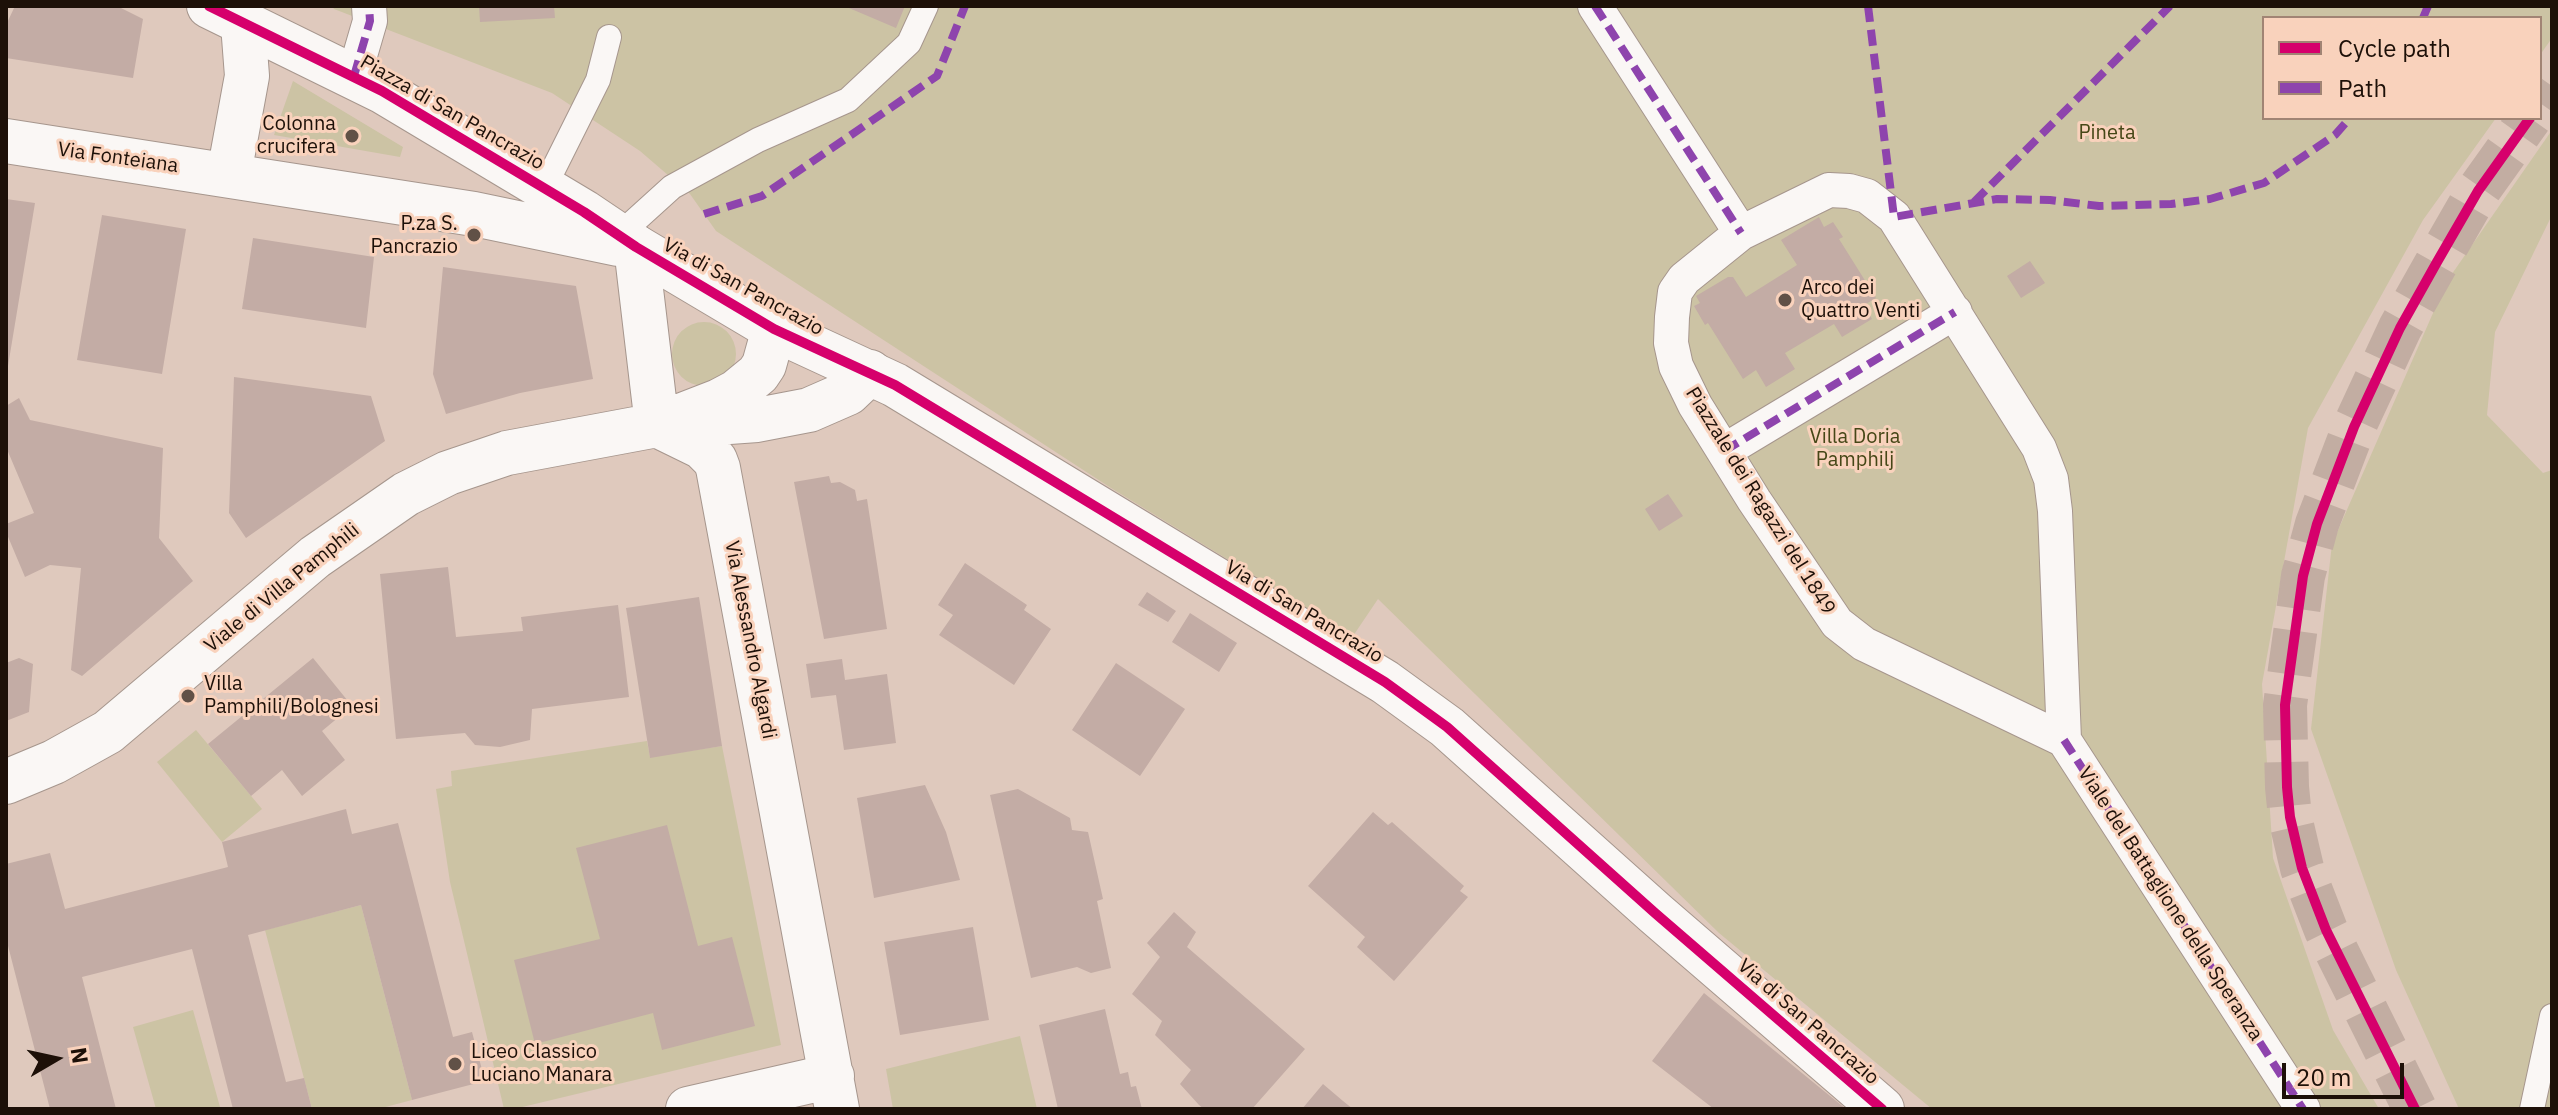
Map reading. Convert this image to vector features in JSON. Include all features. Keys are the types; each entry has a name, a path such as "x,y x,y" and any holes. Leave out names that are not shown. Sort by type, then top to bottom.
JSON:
{"street":[{"path":"354,76 370,21 369,6"},
{"path":"1595,6 1741,233"},
{"name":"Piazza di San Pancrazio","path":"222,12 354,76 428,117 627,241"},
{"name":"Piazza di San Pancrazio","path":"222,12 247,76 229,174"},
{"name":"Via Fonteiana","path":"6,141 229,174"},
{"path":"229,174 474,214 577,238 627,241 657,425 757,420 809,410 848,393 870,372"},
{"name":"Piazzale dei Ragazzi del 1849","path":"1829,190 1867,196 1894,217 1955,312 2039,448 2051,479 2055,511 2064,740 1864,644 1837,623 1695,405 1676,366 1671,343 1675,292 1684,279 1741,233 1829,190"},
{"name":"Via di San Pancrazio","path":"627,241 774,329 870,372 1111,514 1420,705 1882,1109"},
{"path":"1724,451 1955,312"},
{"name":"Viale di Villa Pamphili","path":"6,782 64,757 108,732 315,557 406,494 448,473 507,453 657,425 719,401 752,380 764,365 774,329"},
{"name":"Via Alessandro Algardi","path":"657,425 702,447 715,460 718,468 834,1093"},
{"name":"Viale del Battaglione della Speranza","path":"2064,740 2303,1109"},
{"path":"688,1109 834,1093"}],"lane":[{"path":"627,241 672,187 758,140 848,100 909,43 926,6"},
{"path":"544,188 598,80 609,37"},
{"path":"2532,1109 2552,1016"}],"green space":[{"name":"Villa Doria Pamphilj","path":"332,6 2552,6 2552,38 2542,52 2542,16 2262,16 2262,120 2495,120 2423,220 2308,428 2262,684 2273,858 2333,1030 2379,1109 1932,1109 1719,933 1378,599 1353,636 1111,488 716,231 690,194 640,151 552,93"},
{"path":"293,81 403,147 400,157 274,135"},
{"path":"2552,130 2552,215 2495,332 2487,415 2543,473 2552,470 2552,1109 2459,1109 2396,970 2311,729 2332,544 2447,281"},
{"path":"704,322 727,331 736,354 727,377 704,386 681,377 672,354 681,331"},
{"path":"196,730 262,809 222,842 157,762"},
{"path":"647,741 650,757 722,746 781,1045 504,1109 450,882 436,789 452,786 451,771"},
{"path":"361,905 412,1100 378,1109 312,1109 265,930"},
{"path":"193,1010 220,1107 156,1109 133,1027"},
{"path":"1020,1036 1037,1109 893,1109 886,1069"}],"building":[{"path":"15,6 117,6 143,19 133,78 6,58 6,25"},
{"path":"479,6 554,6 555,18 480,22"},
{"path":"850,6 905,6 896,28"},
{"path":"6,199 35,203 8,366 6,365"},
{"path":"102,215 186,229 162,374 77,360"},
{"name":"Arco dei Quattro Venti","path":"1819,217 1824,227 1833,222 1843,237 1839,239 1876,298 1864,305 1872,319 1842,337 1834,324 1785,353 1795,369 1766,387 1756,370 1743,379 1694,306 1700,303 1696,296 1733,277 1746,297 1797,265 1781,240"},
{"path":"253,238 374,257 366,328 242,309"},
{"path":"2030,261 2045,283 2021,298 2007,276"},
{"path":"443,267 576,286 593,379 520,393 446,414 433,374"},
{"path":"234,377 371,396 385,441 246,538 229,513"},
{"path":"19,398 30,420 163,448 159,538 193,581 82,676 71,670 81,568 50,565 25,577 6,532 6,524 34,513 6,447 6,406"},
{"path":"829,476 831,483 840,482 855,490 857,501 867,499 887,629 824,639 794,482"},
{"path":"1668,494 1683,516 1659,531 1645,509"},
{"path":"965,563 1027,605 1024,610 1051,629 1014,685 939,635 953,615 938,605"},
{"path":"448,567 456,637 523,631 521,617 618,605 629,697 532,709 530,740 500,747 475,745 465,733 396,739 380,574"},
{"path":"1147,592 1176,611 1168,622 1138,605"},
{"path":"699,597 722,746 650,758 626,608"},
{"path":"1190,613 1237,643 1219,672 1172,642"},
{"path":"19,658 33,664 29,712 6,721 6,663"},
{"path":"313,658 352,706 322,731 345,760 302,796 282,770 251,796 208,744"},
{"path":"842,659 845,680 887,674 896,743 844,750 836,695 811,698 806,664"},
{"path":"1116,663 1185,709 1140,776 1072,730"},
{"path":"925,785 946,832 960,880 874,898 857,798"},
{"path":"1018,789 1070,818 1072,830 1088,832 1103,899 1097,901 1111,968 1091,973 1077,967 1031,978 990,795"},
{"path":"346,809 352,834 398,823 453,1037 472,1032 485,1081 412,1100 361,905 248,935 286,1082 304,1078 312,1109 233,1109 192,949 82,977 116,1109 50,1109 6,938 6,864 50,853 65,909 228,867 222,842"},
{"path":"1373,812 1388,825 1392,822 1464,886 1460,891 1468,897 1394,981 1357,947 1365,937 1308,886"},
{"path":"667,825 698,946 732,937 755,1026 662,1050 653,1013 535,1044 514,960 600,939 576,848"},
{"path":"1174,912 1196,932 1187,947 1305,1049 1252,1109 1204,1109 1199,1105 1180,1084 1191,1070 1155,1035 1162,1021 1132,994 1160,957 1147,943"},
{"path":"973,927 989,1020 900,1035 884,942"},
{"path":"1704,993 1846,1109 1714,1109 1652,1061"},
{"path":"1105,1009 1120,1074 1128,1072 1131,1087 1136,1086 1142,1109 1058,1109 1039,1025"},
{"path":"1323,1084 1343,1101 1353,1109 1302,1109"}],"tunnel":[{"path":"2542,100 2552,86"},
{"path":"2415,1109 2326,930 2302,868 2290,817 2285,705 2303,576 2317,524 2354,427 2400,328 2437,262 2478,191 2529,120"}],"marked path":[{"path":"354,76 370,21 369,6"},
{"path":"704,214 762,196 937,76 965,6"},
{"path":"1595,6 1741,233"},
{"path":"1868,6 1894,217 1997,199 2050,200 2099,206 2171,204 2210,199 2264,183 2335,135 2348,120"},
{"path":"1974,202 2170,6"},
{"path":"2424,16 2428,6"},
{"path":"1724,451 1955,312"},
{"path":"2064,740 2303,1109"}],"cycle path":[{"path":"209,6 382,91 774,329 895,385 1385,682 1447,727 1655,913 1882,1109"},
{"path":"2415,1109 2326,930 2302,868 2290,817 2285,705 2303,576 2317,524 2354,427 2400,328 2437,262 2478,191 2529,120"}],"place":[{"name":"Colonna crucifera","path":"352,136"},
{"name":"P.za S. Pancrazio","path":"474,235"},
{"name":"Arco dei Quattro Venti","path":"1785,300"},
{"name":"Villa Pamphili/Bolognesi","path":"188,696"},
{"name":"Liceo Classico Luciano Manara","path":"455,1064"}],"park label":[{"name":"Pineta","path":"2107,133"}]}
